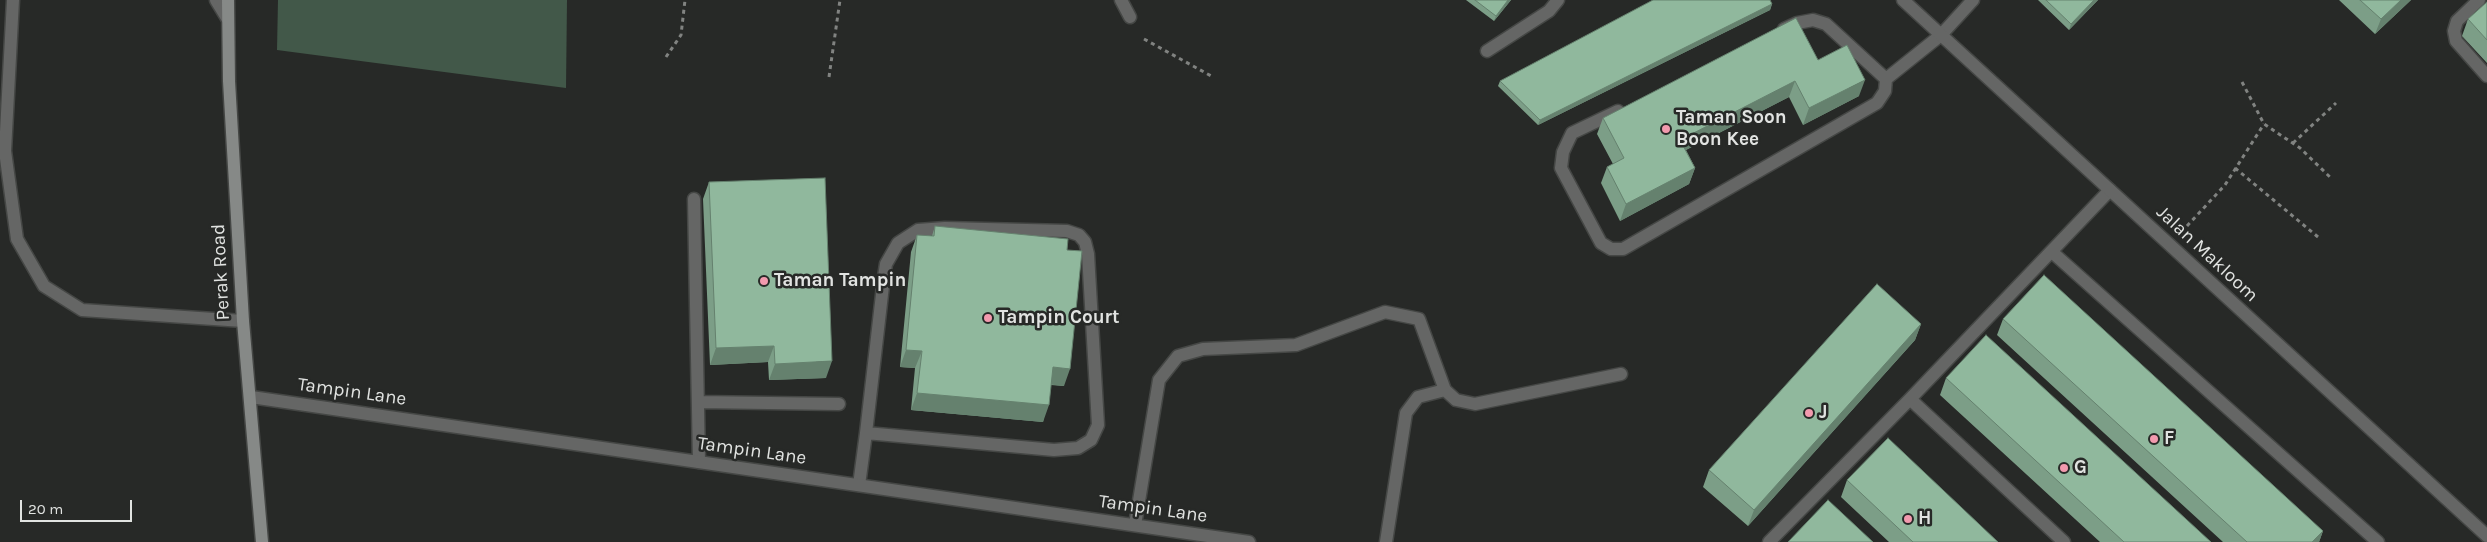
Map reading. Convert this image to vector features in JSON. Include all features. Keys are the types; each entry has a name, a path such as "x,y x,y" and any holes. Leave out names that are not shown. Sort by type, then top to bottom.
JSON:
{"main road":[{"name":"Perak Road","path":"228,0 227,18 243,321 262,542"}],"street":[{"path":"13,0 5,151 17,239 44,286 82,310 243,321"},
{"path":"216,0 227,18"},
{"path":"1121,0 1130,17"},
{"path":"1487,51 1549,11 1558,0"},
{"name":"Jalan Makloom","path":"1903,0 2487,536"},
{"path":"1633,104 1572,134 1563,152 1561,168 1601,243 1611,249 1622,249 1877,103 1885,91 1886,79 1940,35 1973,0"},
{"path":"2479,0 2458,21 2454,31 2456,41 2487,76"},
{"path":"1771,36 1797,23 1813,20 1826,24 1886,79"},
{"path":"1769,542 1910,399 2110,190"},
{"path":"694,199 699,462"},
{"path":"859,485 886,264 898,243 918,230 945,228 1067,231 1079,235 1085,242 1088,254 1098,425 1091,440 1078,448 1054,450 866,433"},
{"path":"2052,252 2369,539"},
{"path":"1135,525 1159,380 1178,356 1203,349 1296,345 1385,312 1419,320 1446,390 1456,400 1475,404 1621,374"},
{"path":"1386,542 1406,413 1418,397 1446,390"},
{"name":"Tampin Lane","path":"251,397 1249,542"},
{"path":"1910,399 2064,542"},
{"path":"699,402 839,404"}],"path":[{"path":"666,57 681,35 685,0"},
{"path":"829,78 840,0"},
{"path":"1130,17 1144,40 1213,78"},
{"path":"2242,82 2264,124 2293,143 2332,179"},
{"path":"2293,143 2336,103"},
{"path":"2169,245 2226,185 2264,124"},
{"path":"2236,168 2318,237"}],"green space":[{"path":"278,0 567,0 566,88 277,50"}],"building":[{"path":"1475,0 1508,0 1496,16"},
{"path":"1653,0 1770,0 1772,4 1540,120 1500,81"},
{"path":"2046,0 2094,0 2071,24"},
{"path":"2360,0 2401,0 2381,19"},
{"path":"2487,2 2487,40 2468,19"},
{"name":"Taman Soon Boon Kee","path":"1796,18 1818,60 1847,45 1865,80 1809,108 1795,81 1680,140 1695,168 1626,204 1607,167 1624,158 1603,118"},
{"name":"Taman Tampin","path":"825,178 832,361 775,364 774,346 716,348 709,182"},
{"name":"Tampin Court","path":"935,226 1068,239 1067,250 1082,251 1070,369 1053,367 1049,405 917,393 922,351 906,350 917,235 934,236"},
{"name":"F","path":"2044,275 2323,531 2312,542 2247,542 2003,319"},
{"name":"J","path":"1877,284 1921,324 1754,510 1709,470"},
{"name":"G","path":"1986,335 2211,542 2124,542 1946,378"},
{"name":"H","path":"1888,438 1998,542 1913,542 1847,480"},
{"path":"1828,500 1873,542 1788,542"}],"place":[{"name":"Taman Soon Boon Kee","path":"1666,129"},
{"name":"Taman Tampin","path":"764,281"},
{"name":"Tampin Court","path":"988,318"},
{"name":"J","path":"1809,413"},
{"name":"F","path":"2154,439"},
{"name":"G","path":"2064,468"},
{"name":"H","path":"1908,519"}]}
